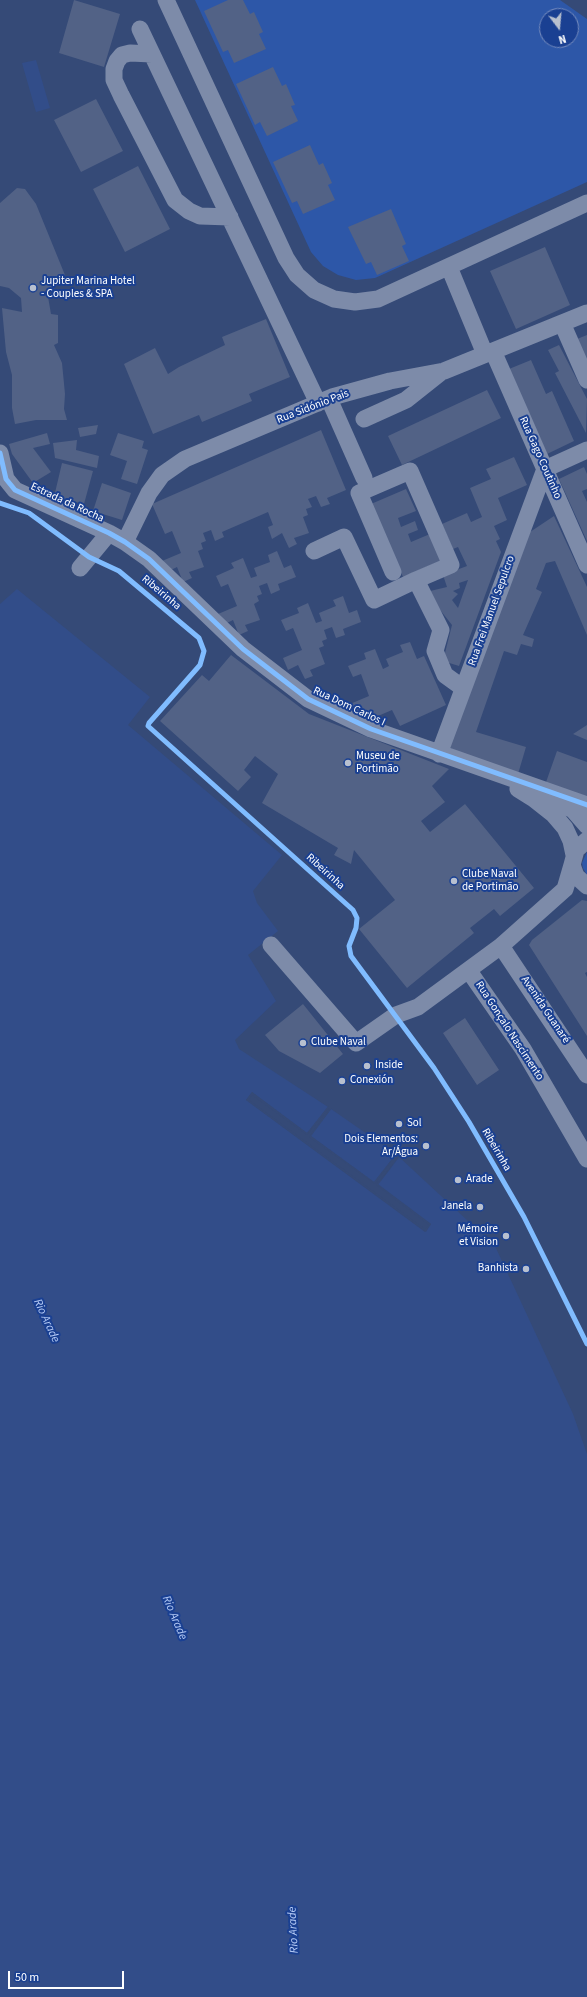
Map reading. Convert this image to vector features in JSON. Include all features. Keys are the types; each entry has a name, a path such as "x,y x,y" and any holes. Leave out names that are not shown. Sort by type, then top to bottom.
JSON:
{"street":[{"path":"166,0 286,258 297,275 314,290 334,299 355,302 378,299 587,203"},
{"path":"140,29 230,217 364,478"},
{"path":"152,54 130,53 122,55 117,61 114,69 114,80 121,95 175,200 188,211 200,216 230,217"},
{"name":"Rua Gago Coutinho","path":"449,267 545,469 587,565"},
{"name":"Rua Sidónio Pais","path":"125,542 149,493 162,475 171,467 185,459 324,401 390,381 444,371 587,312"},
{"path":"562,323 587,380"},
{"path":"364,419 406,400 444,371"},
{"path":"545,469 587,450"},
{"name":"Estrada da Rocha","path":"0,453 6,479 15,490 109,533 125,542"},
{"name":"Rua Frei Manuel Sepulcro","path":"439,754 545,469"},
{"path":"314,551 344,537 374,600 416,580 451,566 410,471 359,493 393,572"},
{"path":"80,568 109,533"},
{"name":"Rua Dom Carlos I","path":"125,542 149,559 243,649 308,699 371,729 587,805"},
{"path":"416,580 441,630 435,651 446,674 463,688"},
{"path":"485,770 534,798 553,814 565,828 571,841 576,876 587,886"},
{"path":"530,786 573,810 587,826"},
{"path":"573,860 579,845 587,840"},
{"name":"Rua Gonçalo Nascimento","path":"573,860 565,889 501,946 470,970 523,1049 587,1159"},
{"path":"271,946 356,1043 396,1015 418,1007 470,970"},
{"name":"Avenida Guanaré","path":"501,946 587,1075"}],"shaded area":[{"path":"195,0 560,0 571,8 539,8 539,48 579,48 579,13 587,19 587,182 375,278 356,280 338,275 323,266 311,252"},
{"path":"587,852 587,875 582,863"}],"water":[{"path":"36,60 50,108 36,112 22,63"},
{"name":"Rio Arade","path":"17,589 150,697 128,725 282,855 253,891 257,903 278,931 248,955 276,1001 235,1040 239,1049 328,1107 307,1133 252,1092 246,1100 425,1232 431,1224 378,1184 399,1157 495,1246 573,1414 587,1454 587,1997 0,1997 0,604"},
{"path":"331,1109 396,1154 374,1182 311,1136"}],"pier":[{"path":"252,1092 307,1133 329,1105 329,1108 307,1135 252,1095 249,1100 425,1229 429,1225 376,1185 400,1156 378,1185 431,1224 426,1232 246,1100"},
{"path":"330,1108 332,1108 311,1136 374,1182 397,1153 375,1184 309,1137"}],"building":[{"path":"74,0 120,14 104,67 59,53"},
{"path":"228,0 243,0 250,14 254,12 263,32 259,34 266,49 234,63 228,50 223,52 204,11"},
{"path":"273,67 282,86 286,84 295,105 291,106 298,121 267,136 260,122 255,125 236,84"},
{"path":"96,99 123,151 81,172 54,120"},
{"path":"310,145 319,165 323,163 332,183 328,185 335,200 303,214 297,201 292,203 273,162"},
{"path":"138,166 170,229 125,252 93,189"},
{"path":"17,188 25,189 36,204 67,280 47,291 51,314 58,315 58,343 54,345 62,363 65,394 64,409 67,420 36,420 15,424 12,408 12,375 6,352 2,308 22,312 21,298 9,288 0,286 0,203"},
{"path":"391,209 406,244 402,246 409,261 377,275 371,262 366,264 348,227"},
{"path":"545,247 570,305 516,329 490,271"},
{"path":"266,319 290,377 249,394 252,401 202,422 199,415 153,434 124,364 155,348 168,374 179,367 225,345 222,337"},
{"path":"587,335 587,361 577,339"},
{"path":"559,345 587,399 586,433 555,373 559,371 548,350"},
{"path":"531,360 546,394 552,391 574,441 547,454 509,369"},
{"path":"487,390 501,418 402,465 388,436"},
{"path":"98,425 96,434 80,437 78,428"},
{"path":"321,430 346,490 327,498 330,504 321,507 316,496 308,499 312,507 306,509 308,515 303,517 309,533 294,538 297,544 289,548 282,533 272,539 268,527 273,525 268,512 222,532 224,537 215,541 211,530 203,533 206,541 201,543 203,549 198,551 204,567 189,572 192,578 183,582 177,567 167,572 162,561 181,553 172,531 165,534 152,504"},
{"path":"47,433 50,444 33,448 51,472 33,483 12,454 9,444"},
{"path":"118,433 144,441 142,448 148,450 137,484 121,479 127,461 110,455"},
{"path":"77,440 76,450 99,456 97,468 55,458 53,443"},
{"path":"514,457 527,485 498,498 507,520 494,526 500,539 496,541 501,552 459,666 443,661 452,625 426,592 447,587 443,575 467,566 458,547 453,549 442,524 467,513 471,522 482,517 470,488 491,479 486,469","holes":["468,580 458,608 452,600 458,594 453,591 460,588 459,583"]},
{"path":"62,463 93,471 84,504 54,497"},
{"path":"584,467 587,474 587,489 582,491 587,502 587,541 559,479"},
{"path":"102,483 131,493 122,520 93,511"},
{"path":"406,489 416,511 398,518 401,527 415,521 418,530 408,534 411,542 430,534 442,560 403,577 371,504"},
{"path":"554,516 587,587 587,635 555,561 546,563 536,589 542,592 523,635 534,639 532,647 521,644 517,655 504,651 476,732 526,747 518,774 479,762 448,747 530,532"},
{"path":"277,551 284,568 291,565 296,577 278,584 280,590 271,594 267,583 259,586 262,594 257,596 259,601 254,604 260,620 245,625 248,631 239,635 233,620 223,625 218,614 237,606 228,584 221,587 216,576 234,568 231,563 243,558 251,578 257,576 254,568 270,562 268,555"},
{"path":"343,596 349,613 357,610 361,622 343,629 345,635 336,638 332,627 324,630 327,639 322,641 324,646 319,648 325,664 310,670 313,676 305,679 298,665 288,670 283,658 302,650 293,628 286,631 281,620 299,613 297,608 308,603 316,623 322,621 319,613 336,606 333,600"},
{"path":"410,642 417,659 424,656 446,705 400,726 392,710 378,716 380,722 372,725 365,711 355,716 350,704 369,696 361,674 353,677 348,666 366,659 364,653 375,649 383,669 389,666 386,659 403,652 400,645"},
{"path":"231,655 309,714 449,769 432,786 445,802 421,821 430,832 465,804 534,888 500,916 494,909 470,928 474,933 407,988 359,929 395,900 354,850 351,864 334,855 338,848 262,803 278,774 255,756 244,770 251,777 238,791 160,721 202,675 209,681"},
{"path":"587,725 587,740 573,734"},
{"path":"557,751 587,762 587,799 545,785"},
{"path":"582,900 587,901 587,972 585,973 587,977 587,1036 529,945 532,940"},
{"name":"Clube Naval","path":"303,1004 343,1054 320,1073 279,1051 265,1035"},
{"path":"465,1018 499,1070 477,1085 443,1033"}],"cycle path":[{"path":"0,453 6,479 15,490 109,533 149,559 243,649 308,699 371,729 587,805"},
{"name":"Ribeirinha","path":"0,503 29,513 89,557 119,571 199,638 204,651 200,665 148,726 353,910 357,918 356,928 349,946 351,956 434,1068 469,1122 524,1217 587,1344"}],"place":[{"name":"Jupiter Marina Hotel - Couples & SPA","path":"33,288"},
{"name":"Museu de Portimão","path":"348,763"},
{"name":"Clube Naval de Portimão","path":"454,881"},
{"name":"Clube Naval","path":"303,1043"},
{"name":"Inside","path":"367,1066"},
{"name":"Conexión","path":"342,1081"},
{"name":"Sol","path":"399,1124"},
{"name":"Dois Elementos: Ar/Água","path":"426,1146"},
{"name":"Arade","path":"458,1180"},
{"name":"Janela","path":"480,1207"},
{"name":"Mémoire et Vision","path":"506,1236"},
{"name":"Banhista","path":"526,1269"}]}
